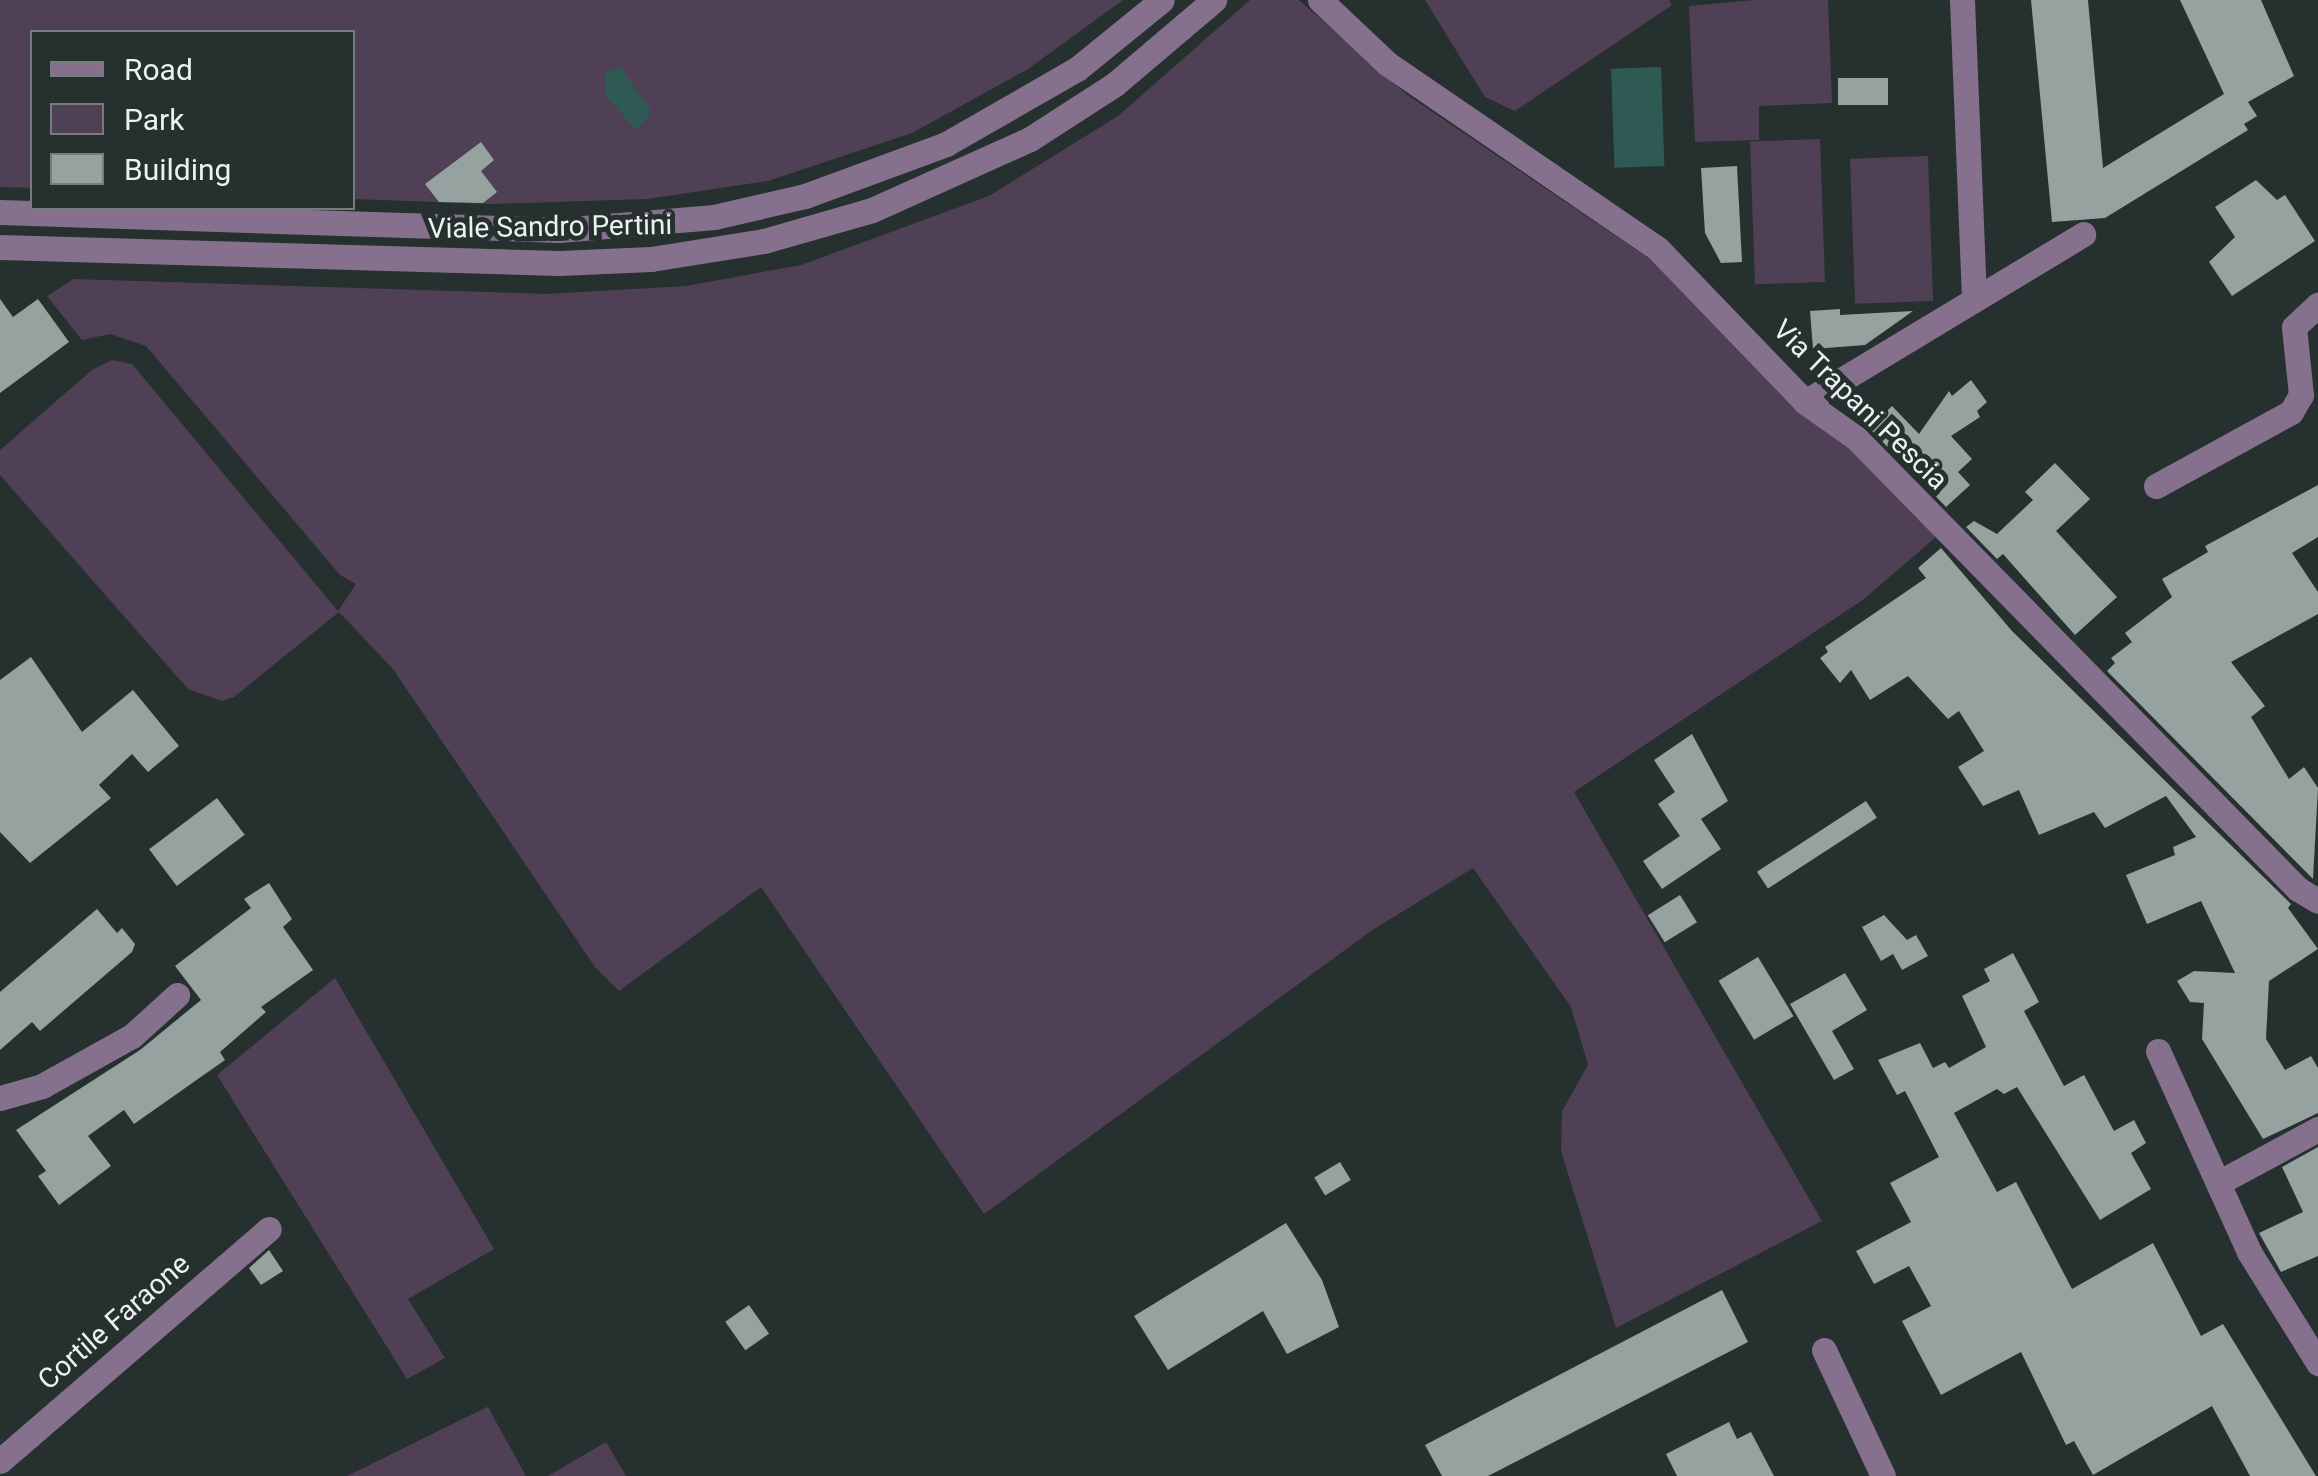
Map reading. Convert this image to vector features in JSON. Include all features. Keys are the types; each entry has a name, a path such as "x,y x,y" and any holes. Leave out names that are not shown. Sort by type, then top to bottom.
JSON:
{"street":[{"name":"Viale Sandro Pertini","path":"0,212 559,230 714,217 838,186 946,144 1078,69 1162,0"},
{"name":"Viale Sandro Pertini","path":"0,247 559,263 651,259 764,241 887,204 1030,139 1115,84 1214,0"},
{"name":"Via Trapani Pescia","path":"1320,0 1388,64 1658,249 1806,402 1856,438 2298,889 2318,901"},
{"path":"1962,0 1974,296"},
{"path":"1806,402 1974,296 2083,234"},
{"path":"2156,486 2298,404 2294,327 2318,305"},
{"path":"0,1098 42,1086 132,1036 177,995"},
{"path":"2158,1051 2250,1252 2318,1363"},
{"path":"2218,1183 2318,1129"},
{"name":"Cortile Faraone","path":"0,1461 269,1229"},
{"path":"1824,1350 1882,1476"}],"green space":[{"path":"0,0 1123,0 1028,69 912,133 768,181 647,199 491,204 355,199 355,30 30,30 30,188 0,187"},
{"path":"1250,0 1299,0 1406,94 1657,264 1796,411 1851,450 1937,536 1864,599 1574,792 1822,1221 1616,1328 1561,1151 1562,1111 1588,1065 1571,1007 1473,868 1371,931 984,1214 761,887 619,991 595,967 393,669 339,612 234,697 222,701 188,689 0,475 0,450 92,370 112,360 132,364 338,611 356,584 340,575 146,346 110,334 82,340 47,296 74,279 547,294 686,286 801,265 989,196 1118,116"},
{"path":"1425,0 1669,0 1672,5 1515,111 1485,97"},
{"path":"1755,0 1828,0 1832,103 1759,106 1759,140 1695,142 1689,6"},
{"path":"1820,139 1825,282 1755,284 1750,141"},
{"path":"1928,156 1933,301 1855,304 1850,159"},
{"path":"335,978 494,1249 408,1299 445,1358 407,1379 217,1075"},
{"path":"487,1407 526,1476 347,1476"},
{"path":"606,1442 626,1476 548,1476"}],"shaded area":[{"path":"620,67 652,112 636,130 605,95 606,72"},
{"path":"1661,67 1664,166 1614,168 1611,69"}],"building":[{"path":"2031,0 2088,0 2103,168 2224,94 2180,0 2261,0 2294,76 2248,102 2257,116 2244,124 2248,130 2105,218 2052,222"},
{"path":"1838,78 1888,78 1888,105 1838,105"},
{"path":"481,142 494,160 481,171 497,192 483,203 439,202 425,184"},
{"path":"1737,166 1742,262 1721,263 1705,233 1701,168"},
{"path":"2256,180 2277,200 2285,195 2315,241 2232,296 2209,262 2235,237 2215,207"},
{"path":"0,299 13,317 38,299 69,342 0,393"},
{"path":"1840,309 1840,315 1913,311 1865,345 1813,349 1810,311"},
{"path":"1971,380 1987,402 1977,411 1980,417 1951,436 1972,459 1958,472 1970,485 1946,507 1869,428 1892,406 1919,434 1949,391 1952,396"},
{"path":"2055,463 2090,499 2056,531 2117,597 2075,635 2003,554 1997,559 1966,527 1974,521 1997,534 2033,500 2025,492"},
{"path":"2318,485 2318,537 2292,553 2318,592 2318,614 2231,662 2265,706 2251,717 2289,779 2304,767 2318,788 2313,879 2107,671 2115,663 2111,658 2132,642 2125,633 2172,597 2162,579 2208,552 2205,546"},
{"path":"1941,548 2012,631 2291,904 2288,908 2318,949 2269,981 2266,1039 2285,1070 2311,1056 2318,1068 2318,1113 2263,1139 2202,1039 2204,1003 2190,1002 2177,981 2194,971 2235,973 2201,901 2147,924 2126,875 2175,855 2173,847 2196,837 2166,796 2105,828 2094,812 2039,835 2019,790 1983,806 1958,767 1984,751 1959,711 1948,719 1908,676 1870,700 1851,670 1840,683 1820,658 1828,652 1825,647 1926,578 1918,568"},
{"path":"31,657 82,732 133,690 179,746 148,772 132,754 99,785 111,798 30,863 0,832 0,680"},
{"path":"1692,734 1728,801 1701,819 1721,849 1662,889 1643,861 1680,836 1658,804 1675,792 1654,760"},
{"path":"217,798 245,835 177,886 149,849"},
{"path":"1866,801 1877,818 1768,889 1757,872"},
{"path":"269,883 292,919 283,927 313,970 261,1007 266,1012 220,1052 225,1060 134,1124 124,1110 88,1136 111,1166 59,1205 38,1176 46,1171 16,1130 140,1050 201,1000 175,966 251,908 244,899"},
{"path":"1680,895 1697,922 1665,942 1648,915"},
{"path":"97,909 117,933 122,928 135,944 132,952 40,1031 32,1022 0,1050 0,992"},
{"path":"1884,915 1907,940 1916,935 1928,956 1902,970 1893,954 1881,961 1862,927"},
{"path":"2013,953 2039,1002 2024,1011 2064,1086 2084,1075 2114,1131 2134,1120 2146,1143 2131,1153 2151,1189 2100,1220 2017,1087 2004,1094 1997,1089 1954,1113 1997,1192 2016,1182 2072,1289 2153,1243 2201,1336 2223,1324 2316,1476 2250,1476 2212,1406 2093,1475 2074,1441 2066,1445 2021,1352 1941,1395 1902,1321 1931,1306 1909,1266 1874,1284 1856,1251 1911,1222 1890,1183 1939,1157 1905,1091 1897,1095 1878,1060 1920,1043 1933,1068 1945,1062 1949,1068 1986,1047 1962,996 1990,981 1984,969"},
{"path":"1758,957 1794,1016 1754,1040 1719,981"},
{"path":"1845,973 1867,1010 1832,1031 1854,1069 1834,1080 1790,1004"},
{"path":"2318,1147 2318,1256 2281,1272 2259,1233 2303,1212 2282,1167"},
{"path":"1340,1162 1351,1180 1325,1195 1314,1177"},
{"path":"1286,1223 1322,1280 1339,1327 1287,1354 1263,1311 1168,1370 1134,1316"},
{"path":"269,1250 283,1271 261,1285 249,1268"},
{"path":"1722,1290 1748,1342 1488,1476 1442,1476 1425,1445"},
{"path":"749,1305 769,1334 745,1350 725,1322"},
{"path":"1729,1422 1737,1439 1751,1432 1774,1476 1677,1476 1666,1454"}]}
